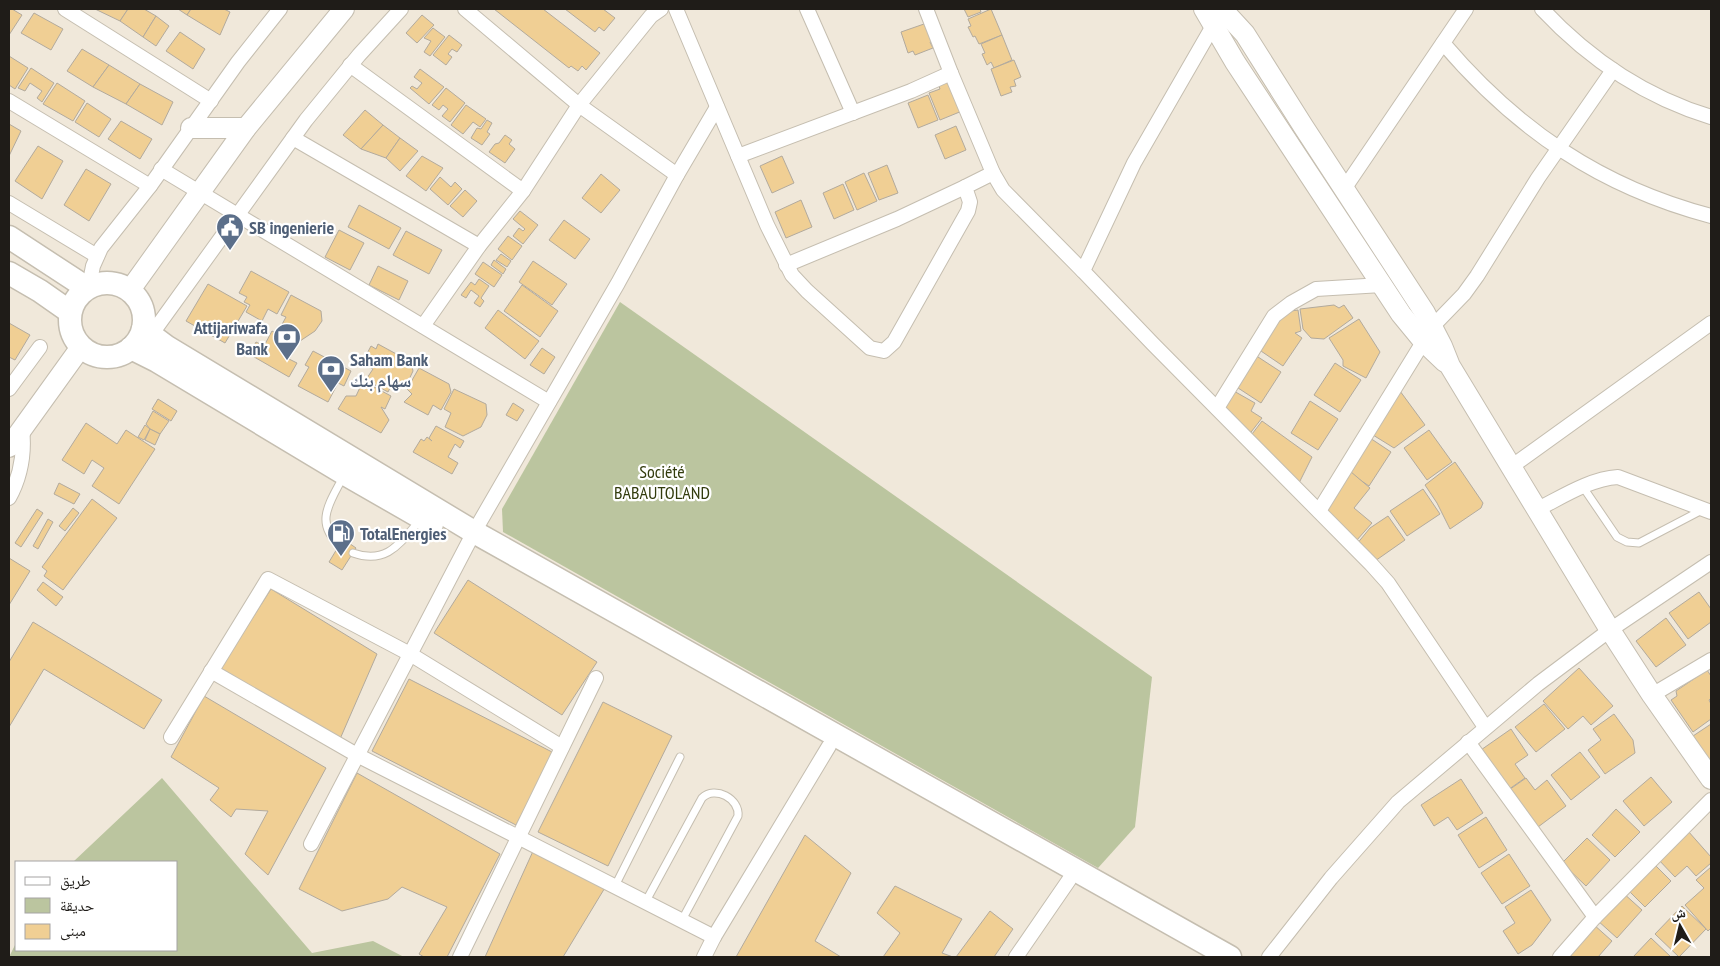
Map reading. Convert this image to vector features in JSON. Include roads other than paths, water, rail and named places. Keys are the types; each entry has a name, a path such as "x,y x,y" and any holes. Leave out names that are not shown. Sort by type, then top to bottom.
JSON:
{"main road":[{"path":"9,237 88,287"},
{"path":"9,273 40,291 70,312"},
{"path":"147,332 140,336 131,348 123,353 106,357 97,356 81,347 72,335 69,320 70,312 76,298 88,287 106,282 114,283 130,290 142,308 147,332 167,347 471,538 829,746 1206,957"},
{"path":"131,348 157,361 344,474 422,518 471,538 1230,957"}],"street":[{"path":"65,9 211,101"},
{"path":"130,290 246,128 344,9"},
{"path":"147,332 238,215 293,138 350,65 401,9"},
{"path":"466,9 579,105 677,175"},
{"path":"676,9 767,225 786,265 797,282 870,348 884,351 894,342 968,211 970,202 966,187"},
{"path":"807,9 853,113"},
{"path":"926,9 993,173 1003,190 1388,583 1485,727"},
{"path":"1344,189 1466,9"},
{"path":"1542,9 1582,47 1613,70 1654,94 1711,117"},
{"path":"88,287 93,266 106,240 162,170 274,11"},
{"path":"423,326 479,246 523,191 579,105 652,11"},
{"path":"1215,13 1245,34 1344,189 1428,334 1450,366 1610,630 1711,780"},
{"path":"1083,270 1134,163 1215,13"},
{"path":"1215,13 1401,314 1428,334"},
{"path":"1443,43 1485,89 1532,130 1558,148 1589,168 1622,184 1656,199 1711,216"},
{"path":"350,65 523,191"},
{"path":"1319,511 1428,334 1464,294 1477,276 1558,148 1613,70"},
{"path":"738,156 910,91 951,72"},
{"path":"9,101 150,186"},
{"path":"310,844 471,538 717,107"},
{"path":"191,128 246,128"},
{"path":"293,138 479,246"},
{"path":"162,170 549,402"},
{"path":"786,265 897,219 993,173"},
{"path":"9,203 97,256"},
{"path":"1217,408 1274,316 1291,303 1316,289 1382,284"},
{"path":"1511,467 1711,323"},
{"path":"9,389 40,347"},
{"path":"9,448 81,347"},
{"path":"9,498 22,464 24,441 22,428"},
{"path":"1536,510 1583,487 1608,478 1618,478 1709,508"},
{"path":"1269,957 1331,878 1398,802 1538,684 1610,630 1711,562"},
{"path":"171,737 268,580 410,654 562,747"},
{"path":"1652,695 1711,660"},
{"path":"211,672 357,755 714,937"},
{"path":"460,957 596,678"},
{"path":"1468,742 1595,917"},
{"path":"704,957 714,937 829,746"},
{"path":"1560,957 1595,917 1711,800"},
{"path":"1016,957 1069,880"}],"lane":[{"path":"340,545 329,534 325,519 329,504 344,474"},
{"path":"1583,487 1617,537 1632,543 1645,541 1709,508"},
{"path":"353,553 376,556 391,551 398,546 422,518"},
{"path":"615,886 680,756"},
{"path":"646,901 702,798 714,792 722,794 736,803 738,816 682,920"}],"place":[{"name":"SB ingenierie","path":"230,251"},
{"name":"Attijariwafa Bank","path":"287,361"},
{"name":"Saham Bank سهام بنك","path":"331,393"},
{"name":"TotalEnergies","path":"341,557"}],"park label":[{"name":"Société BABAUTOLAND","path":"662,481"}]}
